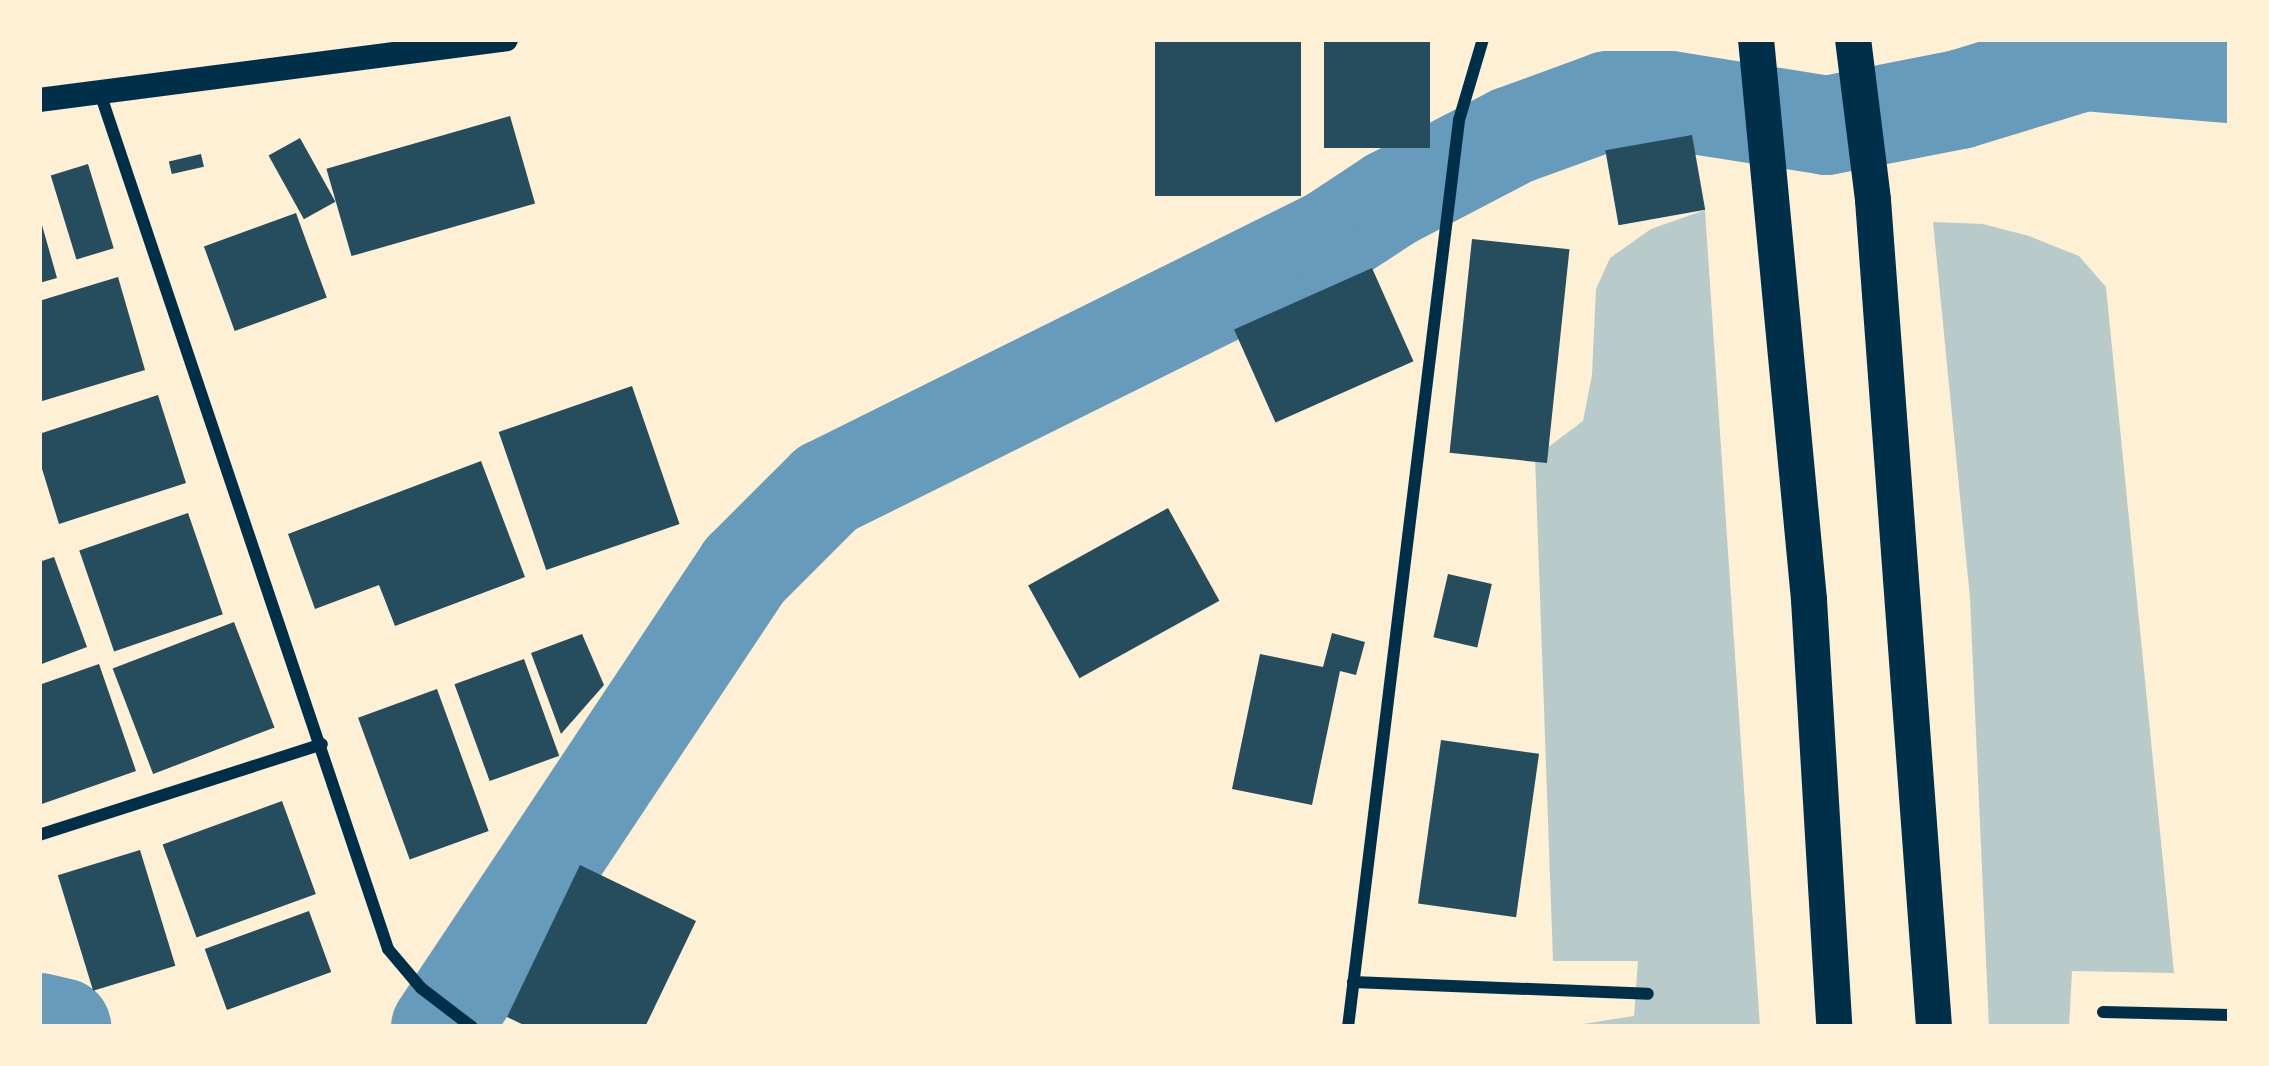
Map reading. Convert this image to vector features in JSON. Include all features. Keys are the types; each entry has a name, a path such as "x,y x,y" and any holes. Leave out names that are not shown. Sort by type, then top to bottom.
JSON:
{"highway":[{"path":"1756,39 1776,210 1809,600 1834,1027"},
{"path":"1853,39 1873,200 1934,1027"}],"main road":[{"path":"39,100 506,39"}],"street":[{"path":"1348,1027 1456,143 1483,39"},
{"path":"100,94 388,949 422,988 472,1027"},
{"path":"39,835 322,744"},
{"path":"1353,982 1648,994"},
{"path":"2103,1012 2182,1020 2230,1015"}],"shaded area":[{"path":"1705,210 1760,1027 1564,1027 1634,1016 1638,961 1553,961 1535,457 1583,421 1592,375 1596,289 1610,258 1651,229"},
{"path":"1933,222 1983,224 2029,236 2079,256 2106,287 2174,973 2072,971 2069,1027 1989,1027 1970,598"}],"building":[{"path":"1155,39 1301,39 1301,196 1155,196"},
{"path":"1324,39 1430,39 1430,148 1324,148"},
{"path":"510,116 535,203 351,256 326,169"},
{"path":"1692,135 1705,210 1619,225 1605,150"},
{"path":"300,138 335,202 304,219 269,155"},
{"path":"201,154 204,167 172,174 169,161"},
{"path":"88,164 114,248 76,260 51,175"},
{"path":"296,213 327,298 235,331 204,247"},
{"path":"39,219 57,278 39,283"},
{"path":"1472,239 1569,249 1547,463 1450,453"},
{"path":"1372,268 1413,361 1276,423 1234,329"},
{"path":"118,277 145,370 39,402 39,301"},
{"path":"632,386 680,524 546,570 499,432"},
{"path":"158,395 186,483 59,524 39,459 39,434"},
{"path":"481,461 525,577 395,626 379,585 315,609 288,534"},
{"path":"1168,508 1219,601 1079,678 1028,586"},
{"path":"188,513 223,614 114,652 79,550"},
{"path":"54,557 87,647 39,665 39,562"},
{"path":"1448,574 1492,584 1477,647 1433,637"},
{"path":"234,622 274,727 153,774 113,669"},
{"path":"1332,633 1365,642 1356,675 1340,671 1312,805 1232,789 1260,654 1323,667"},
{"path":"582,634 604,685 561,734 531,653"},
{"path":"524,659 559,756 490,781 454,684"},
{"path":"99,664 136,771 39,805 39,685"},
{"path":"437,689 489,831 410,860 358,718"},
{"path":"1441,740 1539,754 1516,917 1418,903"},
{"path":"282,801 316,894 197,937 163,844"},
{"path":"140,850 175,966 93,991 58,875"},
{"path":"580,865 696,921 645,1027 528,1027 507,1017"},
{"path":"309,911 331,972 227,1010 205,949"}],"waterway":[{"path":"440,1027 744,570 826,488 1330,238 1391,198 1512,135 1608,100 1669,100 1826,125 1959,99 2083,61 2230,73"},
{"path":"39,1022 61,1027"}]}
